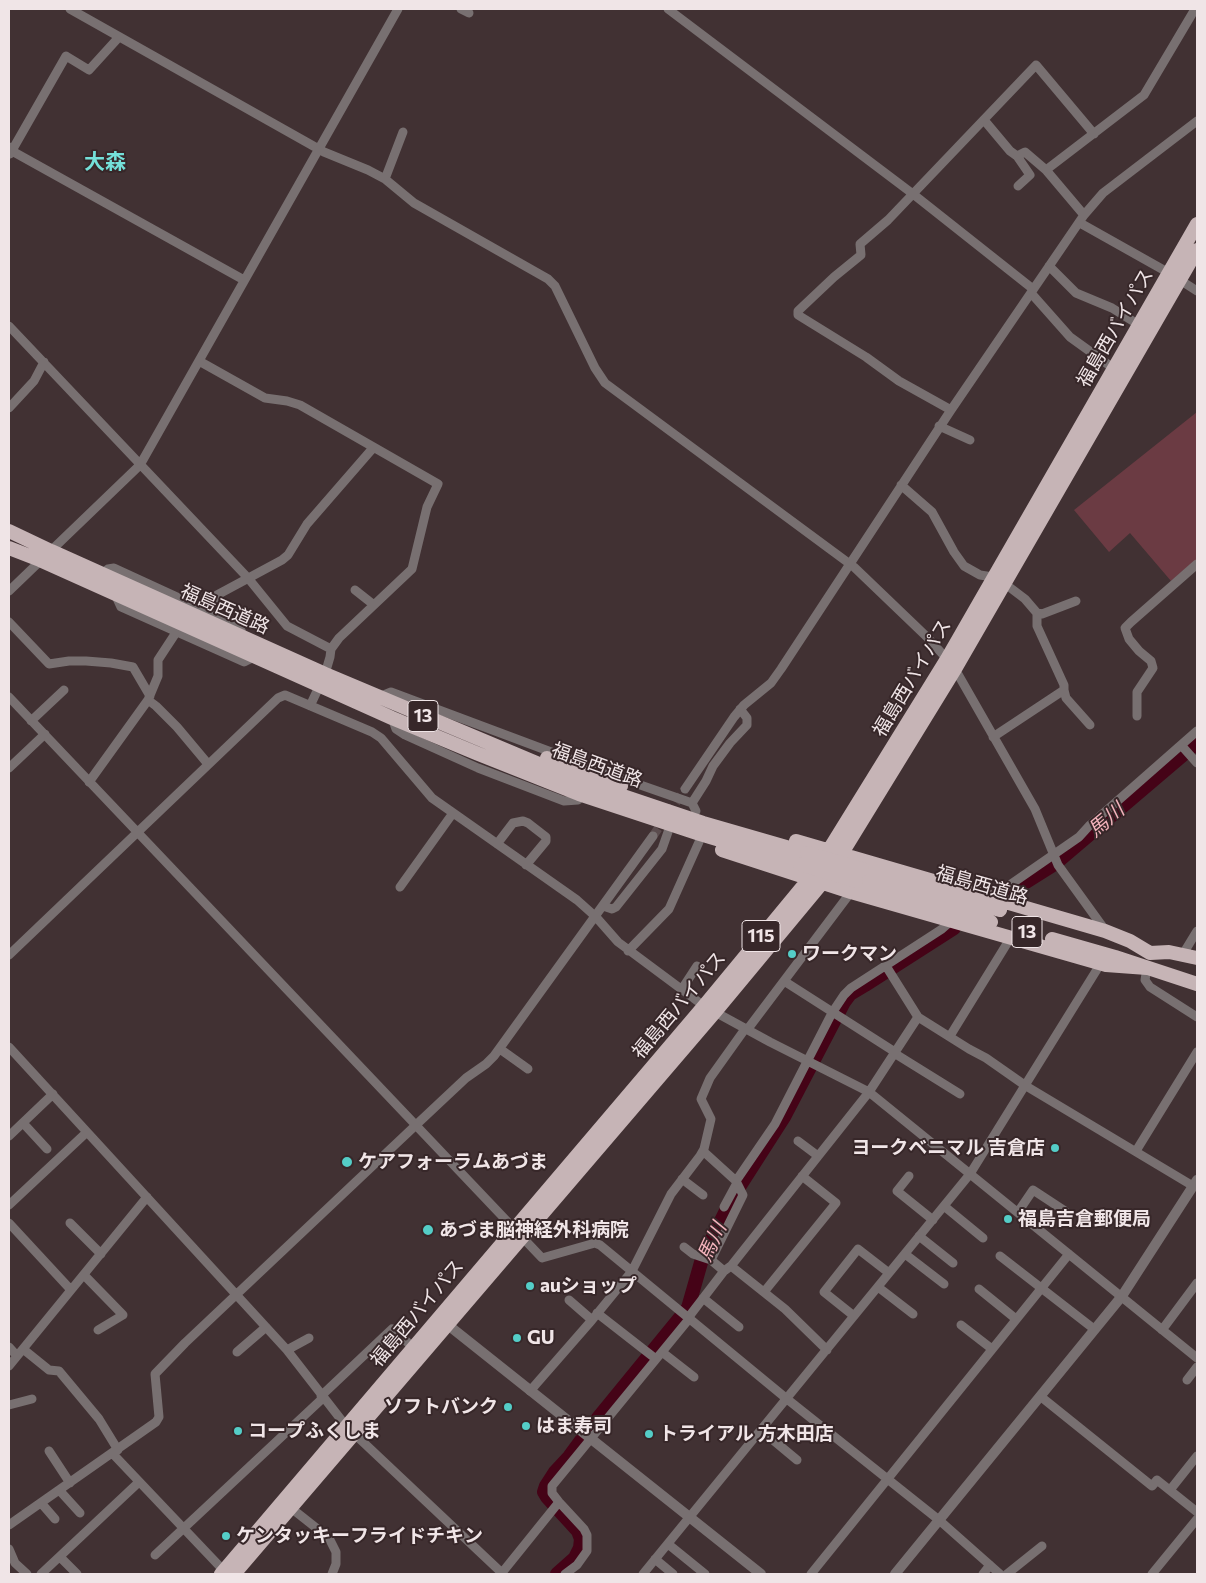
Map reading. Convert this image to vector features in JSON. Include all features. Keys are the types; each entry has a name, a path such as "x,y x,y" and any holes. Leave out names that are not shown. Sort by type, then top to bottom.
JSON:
{"highway":[{"name":"福島西バイパス","path":"998,580 1174,276 1197,224"},
{"name":"福島西バイパス","path":"226,1573 710,1009 815,881 836,851 951,664 1139,325 1174,276 1197,250"},
{"name":"福島西道路","path":"9,530 45,556 116,594 254,657 379,698 584,783 803,858 856,880 924,902 1114,957 1197,984"},
{"name":"福島西道路","path":"9,548 45,556 102,574 242,636 392,718 579,794 700,834 803,858"},
{"path":"458,731 490,736 655,799 694,807 1105,931 1130,940 1150,953 1169,952 1197,958"},
{"path":"476,753 493,768 668,832 815,881 856,880 951,921 1100,963 1147,968"},
{"name":"福島西道路","path":"856,880 1197,966"},
{"name":"福島西バイパス","path":"226,1573 290,1508 412,1347 442,1321"}],"street":[{"path":"70,9 318,148 385,179 414,203 548,279 555,286 595,368 605,383 851,564 927,637 951,664 1035,809 1056,860 1105,931"},
{"path":"9,591 140,465 398,9"},
{"path":"668,9 913,194 1032,291 1070,337 1114,368"},
{"path":"1046,170 1144,95 1195,9"},
{"path":"119,37 89,70 66,56 10,152 244,280"},
{"path":"950,410 899,381 866,357 798,315 798,311 860,255 860,244 888,220 1036,65 1094,134"},
{"path":"984,120 1030,175 1018,186"},
{"path":"685,789 740,709 771,683 851,564 939,426 1082,219 1104,193 1197,121"},
{"path":"385,179 403,132"},
{"path":"1016,156 1026,152 1046,170 1082,219 1197,291"},
{"path":"1049,266 1076,293 1112,308 1139,325"},
{"path":"9,326 248,578 287,626 331,650"},
{"path":"199,361 265,398 300,405 438,484 427,508 412,569 339,638 331,650 322,680 310,706"},
{"path":"9,408 34,381 44,362"},
{"path":"939,426 970,440"},
{"path":"207,610 217,595 288,555 307,524 374,448"},
{"path":"901,485 932,512 964,566 980,575 998,580 1025,599 1037,613 1037,626 1064,685 1066,698 1090,725"},
{"path":"1137,716 1137,692 1153,668 1151,661 1129,639 1126,628 1130,622 1197,564"},
{"path":"102,574 108,569 114,568 238,625 242,636"},
{"path":"355,590 374,605"},
{"path":"116,594 121,607 244,662 254,657"},
{"path":"1037,613 1042,614 1076,601"},
{"path":"9,622 49,664 86,661 111,663 133,668 149,698 177,727 208,764"},
{"path":"89,782 149,698 158,676 158,660 177,632"},
{"path":"31,721 64,690"},
{"path":"993,737 1064,690"},
{"path":"379,698 391,692 694,807 713,766 730,743 747,725 747,718 740,709"},
{"path":"9,955 278,698 285,695 372,732 380,738 432,798 577,900 596,917 618,942 710,1009 869,1092 1197,1358"},
{"path":"9,697 417,1124 542,1258 595,1243 600,1245 787,1399 939,1520 1000,1574"},
{"path":"392,718 396,729 405,735 478,768 564,801 578,800"},
{"path":"991,898 1056,860 1089,826 1183,746 1197,731"},
{"path":"9,768 44,734"},
{"path":"1183,746 1194,759"},
{"path":"400,887 453,813"},
{"path":"497,844 513,823 522,821 528,823 546,837 546,841 526,865"},
{"path":"603,906 612,909 616,907 662,848 668,832"},
{"path":"9,1525 148,1429 159,1417 155,1374 185,1343 237,1296 417,1124 466,1078 486,1064 500,1049 653,836"},
{"path":"628,950 669,908 699,842"},
{"path":"530,1391 632,1271 671,1194 703,1151 711,1120 701,1100 710,1078 784,982 856,880"},
{"path":"724,1207 811,1063 844,995 851,988 887,968 951,921"},
{"path":"1183,954 1197,931"},
{"path":"950,1036 1011,937"},
{"path":"643,1574 970,1174 1026,1086 1100,963"},
{"path":"682,989 697,966"},
{"path":"887,968 918,1016 986,1058 1026,1086 1195,1186 1122,1296 895,1574"},
{"path":"1147,968 1145,980 1150,987 1197,1017"},
{"path":"784,982 960,1094"},
{"path":"566,1574 587,1552 587,1535 584,1529 557,1505 552,1492 552,1486 685,1315 691,1314 869,1092 918,1016"},
{"path":"9,1047 287,1350 322,1397 350,1430 502,1574 557,1505"},
{"path":"500,1049 528,1069"},
{"path":"1136,1151 1197,1052"},
{"path":"9,1136 53,1094"},
{"path":"22,1123 47,1149"},
{"path":"9,1205 87,1132"},
{"path":"798,1142 818,1156"},
{"path":"703,1151 738,1185 743,1195 705,1258"},
{"path":"764,1292 836,1203 802,1176"},
{"path":"909,1176 897,1191 933,1220"},
{"path":"682,1179 703,1196"},
{"path":"1018,1212 1033,1190 1065,1210"},
{"path":"9,1366 147,1197"},
{"path":"944,1206 982,1238"},
{"path":"9,1223 72,1290"},
{"path":"70,1223 100,1254"},
{"path":"919,1236 953,1263"},
{"path":"684,1247 728,1269 764,1292 785,1309 827,1350"},
{"path":"854,1316 824,1292 858,1249 889,1273"},
{"path":"905,1254 944,1284"},
{"path":"811,1574 1069,1254"},
{"path":"1000,1256 1042,1287 1094,1330"},
{"path":"84,1275 123,1315 98,1330"},
{"path":"1162,1330 1197,1283"},
{"path":"878,1287 913,1314"},
{"path":"979,1289 1016,1319"},
{"path":"703,1298 739,1327"},
{"path":"568,1300 655,1355 694,1377"},
{"path":"442,1321 761,1574"},
{"path":"961,1325 992,1350"},
{"path":"237,1352 266,1327"},
{"path":"155,1555 392,1329 412,1347"},
{"path":"287,1350 309,1338"},
{"path":"9,1347 48,1370 58,1371 64,1377 99,1419 115,1452 139,1482 226,1573"},
{"path":"1187,1380 1197,1367"},
{"path":"1040,1396 1152,1486 1157,1480 1197,1512"},
{"path":"9,1404 32,1400"},
{"path":"761,1430 797,1460"},
{"path":"49,1451 70,1484"},
{"path":"1170,1490 1197,1456"},
{"path":"42,1574 139,1482"},
{"path":"60,1490 80,1513"},
{"path":"42,1504 55,1519"},
{"path":"290,1508 330,1538 336,1552 336,1564 332,1574"},
{"path":"1152,1574 1197,1519"},
{"path":"668,1544 705,1574"},
{"path":"1007,1574 1042,1546"},
{"path":"9,1549 15,1563 27,1574"},
{"path":"60,1557 77,1574"},
{"path":"655,1559 673,1574"},
{"path":"983,1574 990,1565"}],"shaded area":[{"path":"1197,412 1197,559 1171,581 1130,533 1109,552 1074,510"}],"waterway":[{"name":"馬川","path":"1010,892 1056,863 1197,743"},
{"name":"馬川","path":"557,1574 575,1558 580,1548 581,1539 578,1531 547,1497 544,1492 546,1486 594,1423 688,1308 702,1259 734,1195 784,1117 844,1002 850,994 954,928"}],"tunnel":[{"path":"653,836 685,789"}],"place":[{"name":"ワークマン","path":"792,954"},
{"name":"ヨークベニマル 吉倉店","path":"1055,1148"},
{"name":"ケアフォーラムあづま","path":"347,1162"},
{"name":"福島吉倉郵便局","path":"1008,1219"},
{"name":"あづま脳神経外科病院","path":"428,1230"},
{"name":"auショップ","path":"530,1286"},
{"name":"GU","path":"517,1338"},
{"name":"ソフトバンク","path":"508,1407"},
{"name":"はま寿司","path":"526,1426"},
{"name":"コープふくしま","path":"238,1431"},
{"name":"トライアル 方木田店","path":"649,1434"},
{"name":"ケンタッキーフライドチキン","path":"226,1536"}],"district":[{"name":"大森","path":"105,162"}]}
